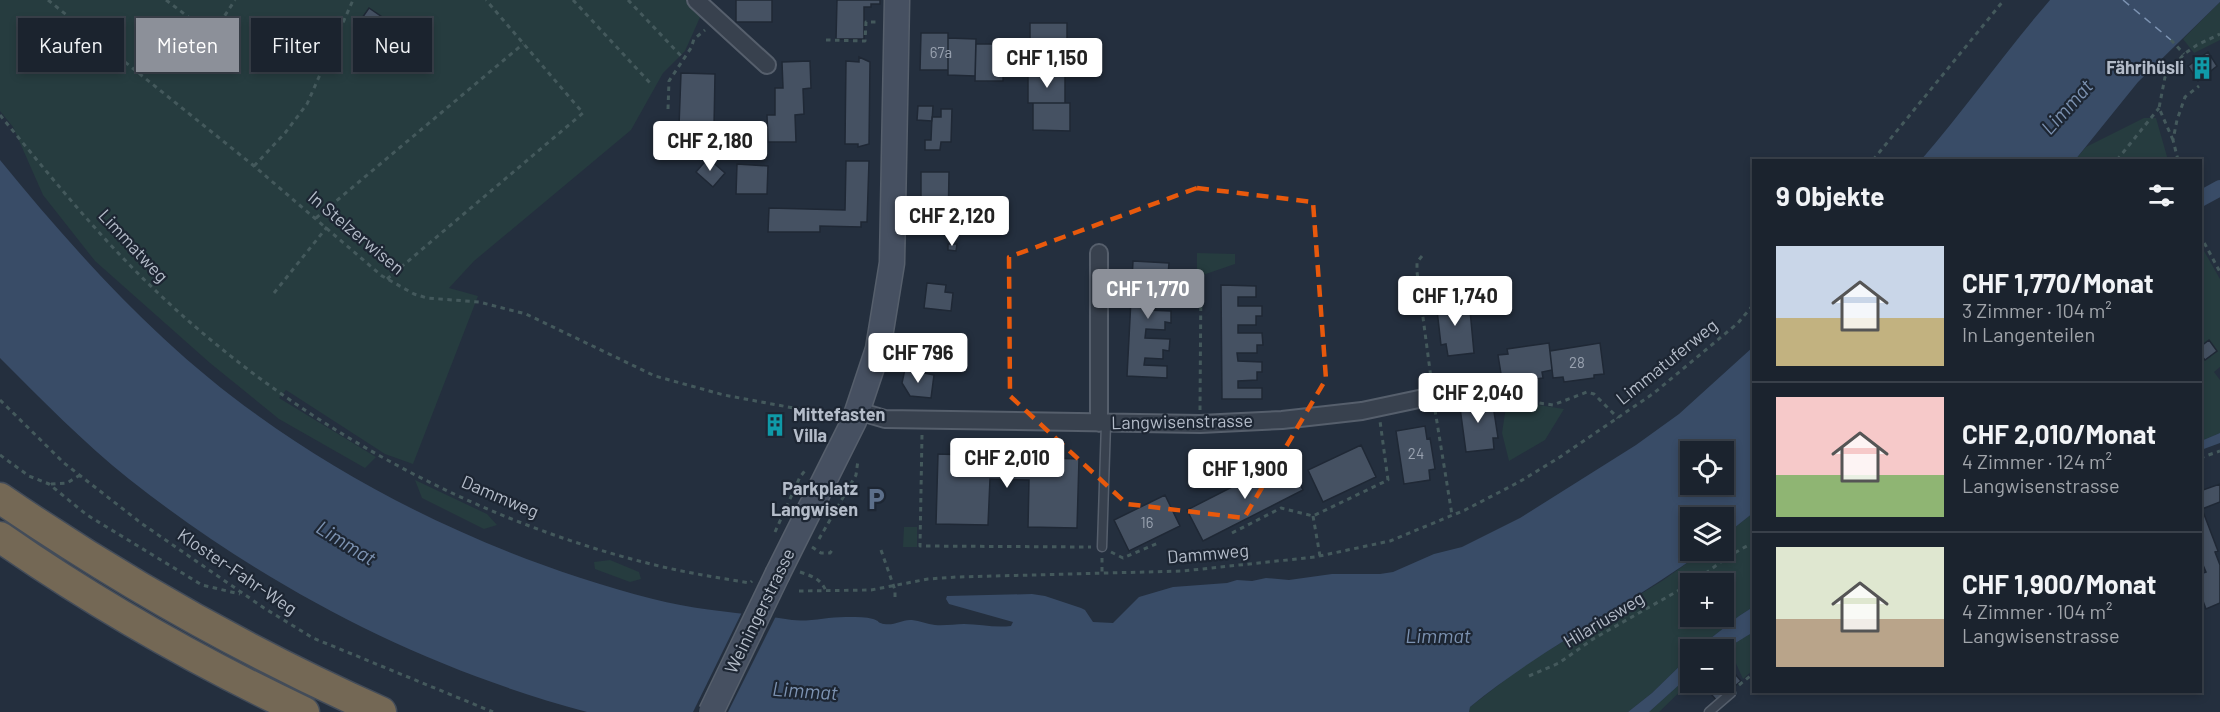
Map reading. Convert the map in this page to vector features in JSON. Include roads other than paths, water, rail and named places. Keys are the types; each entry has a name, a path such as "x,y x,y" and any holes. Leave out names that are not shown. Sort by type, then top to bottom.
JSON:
{"highway":[{"path":"0,498 87,556 215,631 381,712"},
{"path":"0,537 72,585 166,641 304,712"}],"main road":[{"name":"Weiningerstrasse","path":"711,712 786,572 841,449 848,414 878,349 892,263 897,0"}],"street":[{"path":"696,0 766,65"},
{"path":"1099,253 1103,423"},
{"name":"Langwisenstrasse","path":"848,414 885,419 1200,424 1282,420 1362,411 1437,392"}],"lane":[{"path":"1102,547 1103,423"},
{"path":"1709,712 1731,693"}],"water":[{"name":"Limmat","path":"2050,0 2220,0 2138,82 2076,159 1922,159"},
{"name":"Limmat","path":"0,160 89,263 186,359 257,415 349,475 447,525 549,567 670,603 792,620 859,617 888,624 912,620 932,625 1011,626 1013,622 949,604 947,596 1032,594 1081,608 1093,622 1113,623 1139,597 1173,587 1266,578 1289,580 1332,574 1393,572 1434,554 1462,547 1520,518 1636,445 1679,414 1752,348 1752,514 1734,528 1734,507 1680,507 1680,561 1690,561 1527,665 1470,707 1469,712 587,712 464,672 346,619 235,555 181,518 129,479 79,436 0,358"},
{"path":"2220,433 2220,443 2202,450 2202,441"},
{"path":"1752,608 1752,633 1734,643 1734,639 1710,639 1725,627 1734,627 1734,620"},
{"path":"1680,666 1680,684 1649,712 1628,712"}],"waterway":[{"path":"2202,198 2220,188"}],"place":[{"name":"Fährihüsli","path":"2202,68"},
{"name":"Mittefasten Villa","path":"775,425"},
{"name":"Parkplatz Langwisen","path":"876,499"}]}
